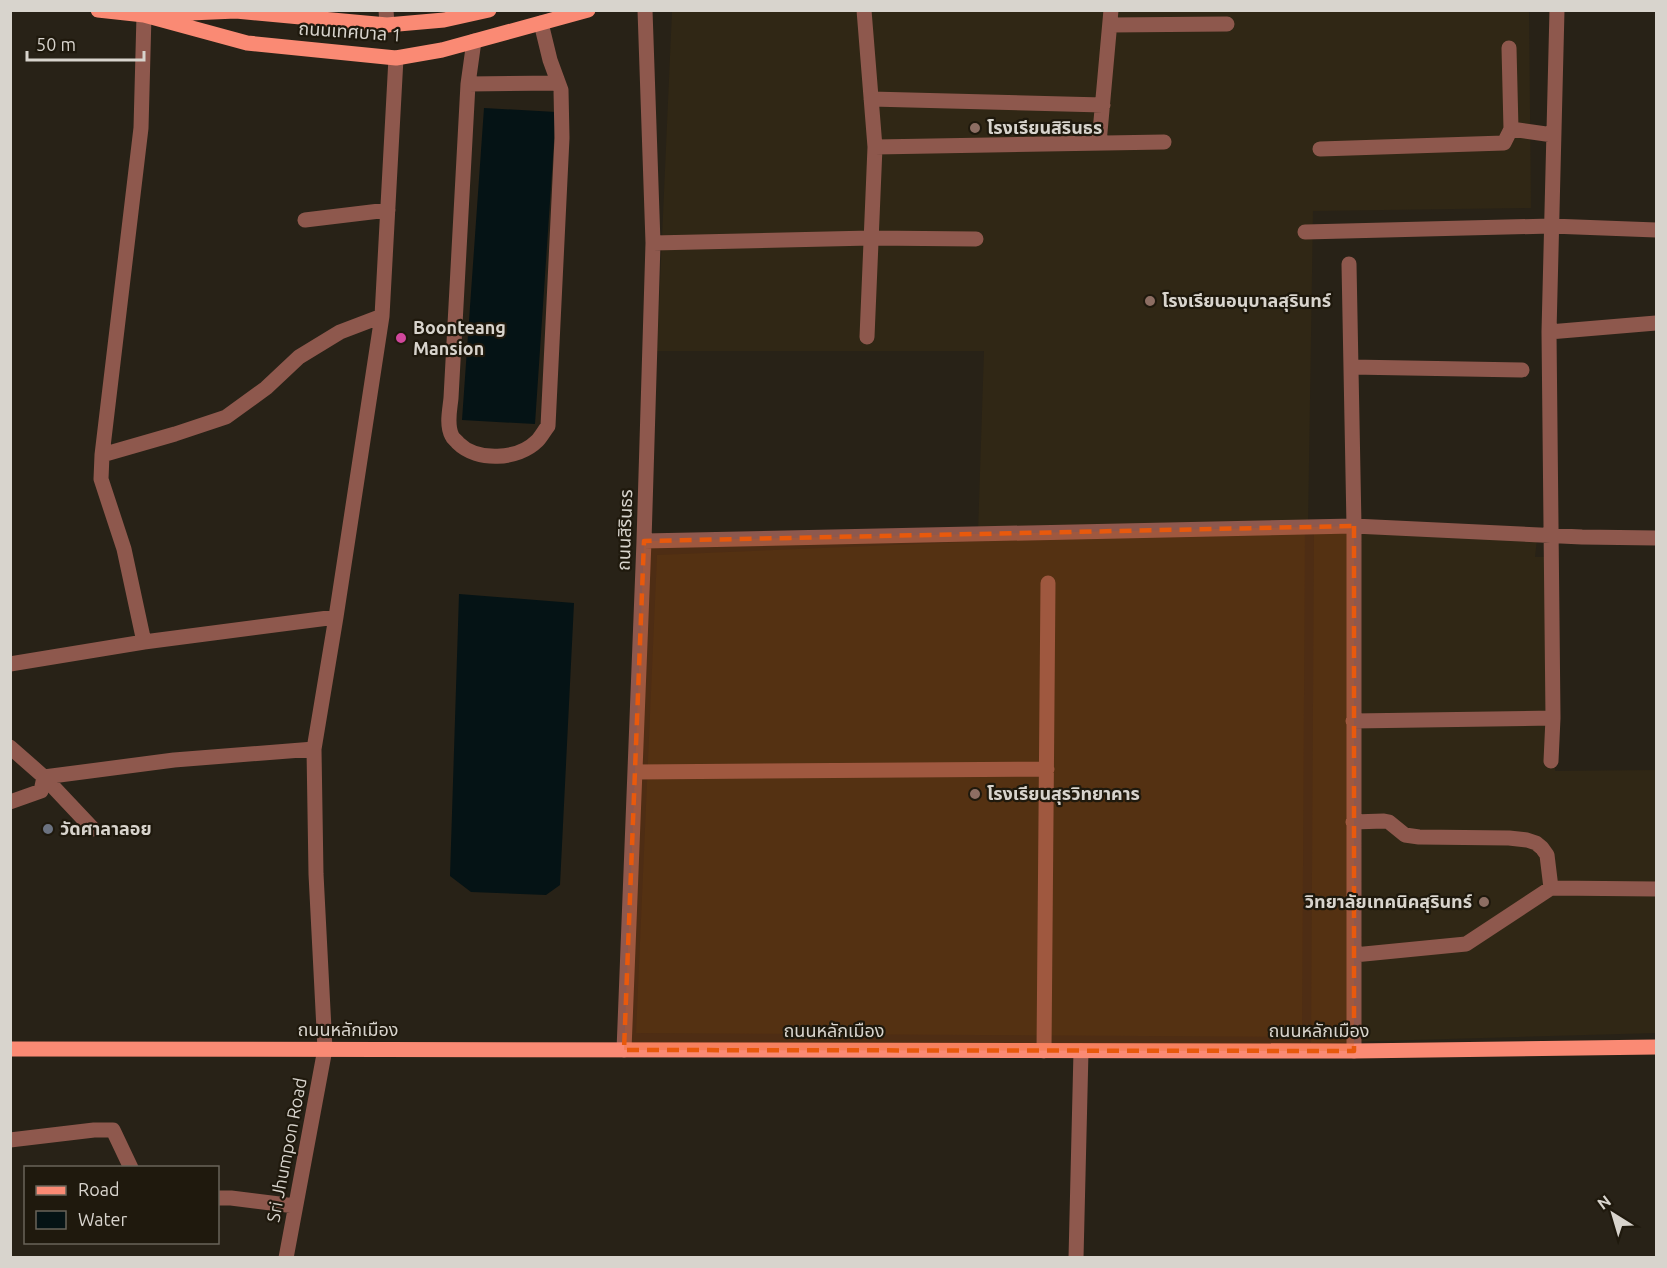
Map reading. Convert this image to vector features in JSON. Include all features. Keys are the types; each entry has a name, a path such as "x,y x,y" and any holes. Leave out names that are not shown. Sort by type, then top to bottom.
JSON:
{"main road":[{"name":"ถนนเทศบาล 1","path":"108,11 144,15 236,11 444,20 489,10"},
{"name":"ถนนเทศบาล 1","path":"144,15 247,43 396,58 442,50 588,10"},
{"name":"ถนนหลักเมือง","path":"10,1049 1354,1051 1656,1047"}],"street":[{"name":"ถนนสิรินธร","path":"624,1050 653,243 645,10"},
{"path":"864,10 874,147 867,337"},
{"path":"1551,761 1553,718 1549,332 1557,10"},
{"path":"144,15 141,128 101,479 124,549 144,642"},
{"path":"1099,143 1111,18 1227,24"},
{"path":"474,41 468,84 449,418 452,436 464,448 485,456 504,456 537,442 548,426 562,138 561,90 550,60 541,23"},
{"path":"1320,149 1504,143 1511,129 1509,48"},
{"name":"Sri Jhumpon Road","path":"286,1257 326,1049 316,874 314,749 382,316 396,58"},
{"path":"468,84 558,83"},
{"path":"871,99 1103,105"},
{"path":"1511,129 1553,135"},
{"path":"874,147 1164,142"},
{"path":"305,220 388,210"},
{"path":"1305,232 1551,226 1656,230"},
{"path":"653,243 871,238 976,239"},
{"path":"1349,264 1354,526 1354,1051"},
{"path":"102,455 226,417 266,388 299,357 340,332 382,316"},
{"path":"1549,332 1656,323"},
{"path":"1351,367 1522,370"},
{"path":"644,541 1354,526 1550,536 1656,538"},
{"path":"1044,1051 1048,583"},
{"path":"10,664 144,642 336,617"},
{"path":"1353,721 1553,718"},
{"path":"10,747 44,777 93,829"},
{"path":"44,777 174,760 314,749"},
{"path":"635,772 1047,769"},
{"path":"10,802 40,791 44,777"},
{"path":"1353,822 1389,822 1405,835 1419,837 1527,840 1536,843 1547,855 1551,888"},
{"path":"1354,955 1466,944 1551,888 1656,889"},
{"path":"1076,1257 1081,1051"},
{"path":"10,1140 94,1130 113,1130 131,1166"},
{"path":"219,1198 295,1206"}],"highlighted area":[{"path":"1354,526 1354,1051 624,1050 644,541"}],"shaded area":[{"path":"672,11 1529,11 1531,208 1313,211 1308,527 1305,528 1302,1037 636,1033 657,555 1295,528 978,533 984,351 657,351"},
{"name":"วิทยาลัยเทคนิคสุรินทร์","path":"1538,531 1535,557 1556,557 1555,771 1656,770 1656,1033 1311,1043 1314,534"}],"water":[{"path":"484,108 556,112 535,424 462,420"},
{"path":"459,594 574,603 560,885 546,895 471,892 450,876"}],"place":[{"name":"โรงเรียนสิรินธร","path":"975,128"},
{"name":"โรงเรียนอนุบาลสุรินทร์","path":"1150,301"},
{"name":"Boonteang Mansion","path":"401,338"},
{"name":"โรงเรียนสุรวิทยาคาร","path":"975,794"},
{"name":"วัดศาลาลอย","path":"48,829"},
{"name":"วิทยาลัยเทคนิคสุรินทร์","path":"1484,902"}]}
